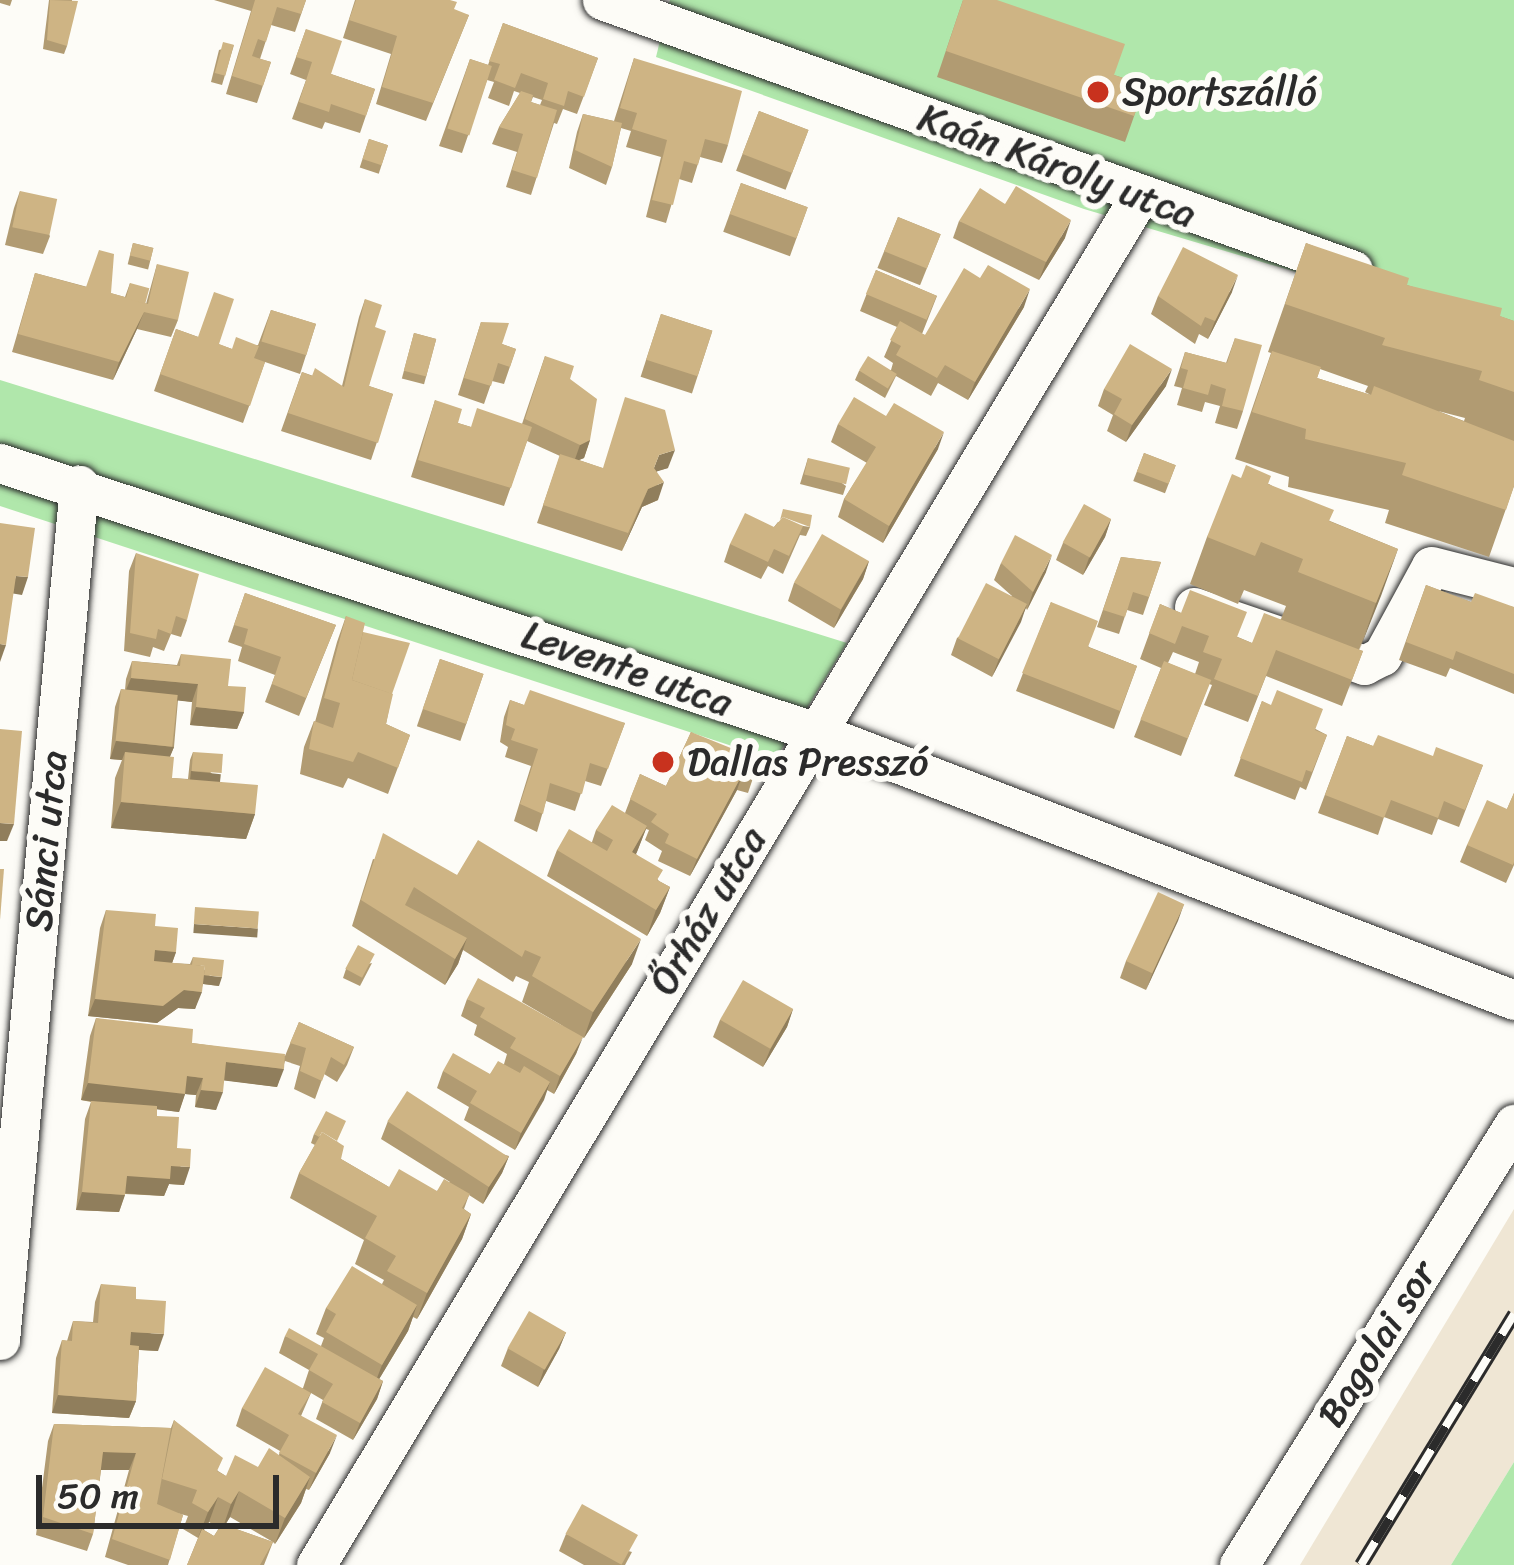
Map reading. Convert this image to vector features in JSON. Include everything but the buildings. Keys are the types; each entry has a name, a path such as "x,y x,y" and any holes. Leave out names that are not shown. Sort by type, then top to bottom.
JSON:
{"street":[{"name":"Kaán Károly utca","path":"602,0 1139,197 1382,280"},
{"name":"Őrház utca","path":"316,1565 1139,197"},
{"name":"Levente utca","path":"0,464 79,485 816,732 1514,1000"},
{"name":"Sánci utca","path":"0,1340 79,485"},
{"path":"1186,604 1364,664 1382,656 1430,566 1514,587"},
{"name":"Bagolai sor","path":"1239,1565 1514,1124"}],"shaded area":[{"path":"1514,1209 1514,1462 1451,1565 1300,1565"}],"green space":[{"path":"670,0 1514,0 1514,337 1084,209 656,57"},
{"path":"0,380 847,643 775,760 0,506"},
{"path":"1514,1462 1514,1565 1451,1565"}],"railway":[{"path":"1361,1565 1514,1314"}],"place":[{"name":"Sportszálló","path":"1098,92"},
{"name":"Dallas Presszó","path":"663,762"}]}
